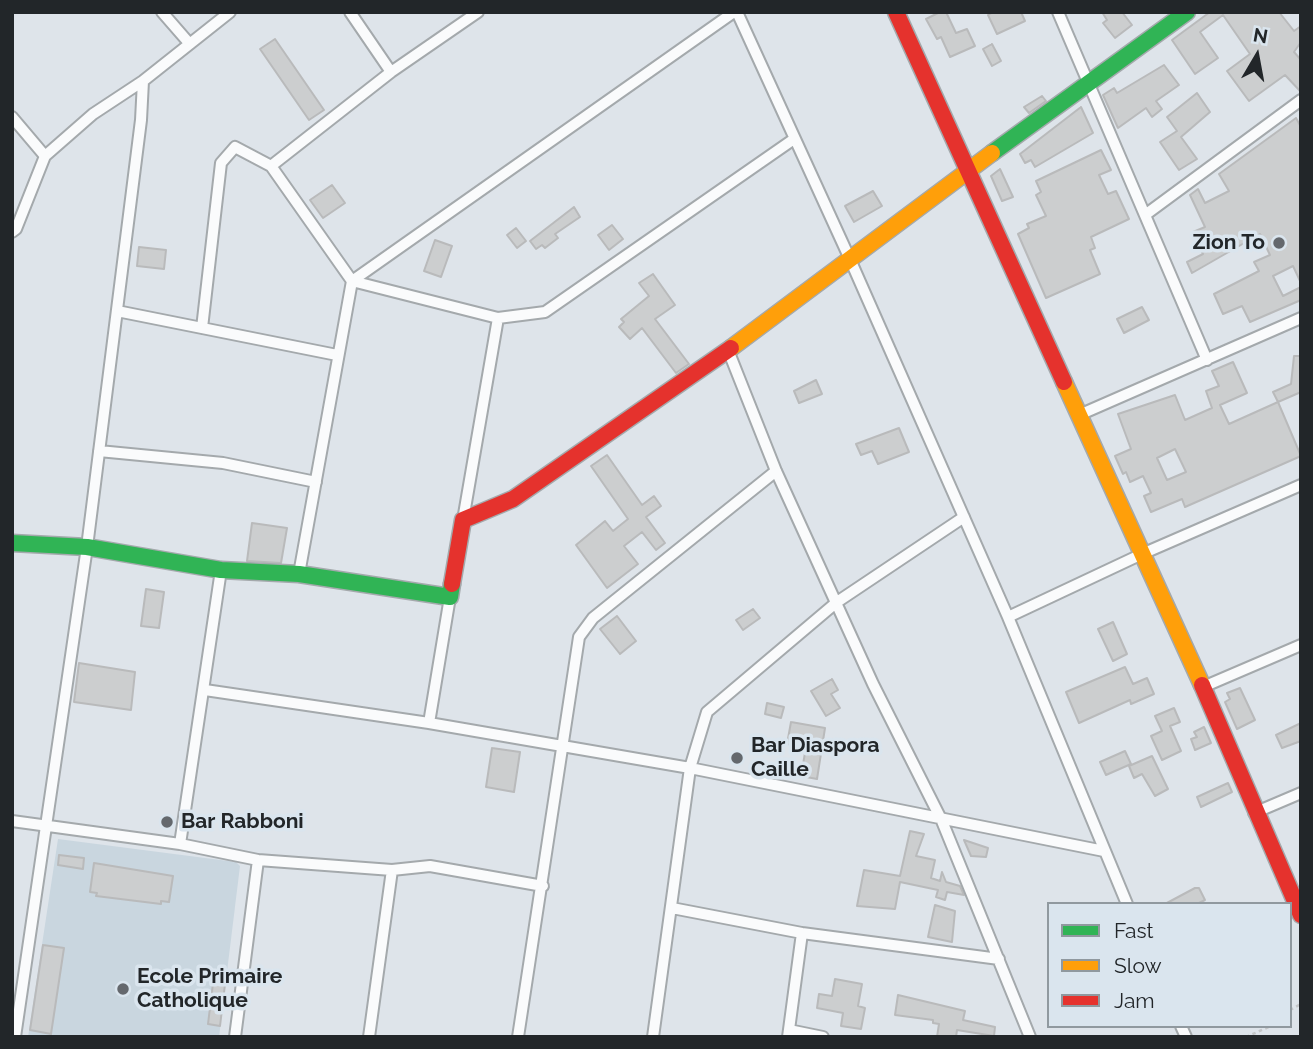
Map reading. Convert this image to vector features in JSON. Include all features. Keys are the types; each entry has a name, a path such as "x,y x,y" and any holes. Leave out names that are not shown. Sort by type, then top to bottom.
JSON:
{"street":[{"path":"162,12 189,43"},
{"path":"12,232 16,229 45,156 93,114 144,81 229,12"},
{"path":"350,12 391,72"},
{"path":"271,166 391,72 478,12"},
{"path":"299,574 352,281 736,12 849,257 1008,617 1126,902"},
{"path":"896,12 1203,687 1254,813 1301,915"},
{"path":"1058,12 1207,360"},
{"path":"463,520 513,499 728,350 849,257 969,173 1187,12"},
{"path":"15,1037 87,547 144,81"},
{"path":"1144,215 1301,100"},
{"path":"12,117 45,156"},
{"path":"202,328 221,163 234,147 271,166 352,281 498,318 545,312 794,139"},
{"path":"117,311 337,355"},
{"path":"429,723 498,318"},
{"path":"1079,415 1301,318"},
{"path":"728,350 776,471 942,821 1030,1037"},
{"path":"99,451 223,463 316,482"},
{"path":"518,1037 579,637 593,618 776,471"},
{"path":"1008,617 1142,554 1301,485"},
{"path":"653,1037 690,768 707,712 837,602 964,517"},
{"path":"12,543 87,547 221,570 299,574 450,597"},
{"path":"180,844 221,570"},
{"path":"1203,687 1301,645"},
{"path":"205,690 429,723 690,768 942,821 1104,851"},
{"path":"1254,813 1301,793"},
{"path":"12,821 180,844 258,860 392,870 430,866 543,886"},
{"path":"235,1037 258,860"},
{"path":"369,1037 392,870"},
{"path":"672,908 802,933 999,959"},
{"path":"802,933 788,1033 823,1037"}],"path":[{"path":"1246,1037 1266,1028"}],"shaded area":[{"path":"58,839 236,862 240,866 219,1037 28,1037"}],"building":[{"path":"946,12 956,33 967,29 975,46 950,57 941,37 937,39 926,19"},
{"path":"993,12 1021,12 1025,21 997,34 988,15"},
{"path":"1102,12 1122,12 1132,25 1115,38 1103,23 1107,20"},
{"path":"1210,12 1279,12 1294,31 1301,26 1301,42 1294,52 1301,60 1301,92 1285,75 1249,101 1227,71 1250,54 1223,15 1200,32 1218,58 1195,74 1172,40"},
{"path":"275,39 324,110 309,120 260,49"},
{"path":"992,44 1001,61 992,66 983,49"},
{"path":"1164,65 1179,85 1156,101 1162,109 1152,117 1146,108 1118,128 1103,95 1114,88 1117,93"},
{"path":"1197,93 1210,112 1181,137 1197,159 1179,170 1160,142 1177,131 1167,117"},
{"path":"1042,96 1046,101 1029,113 1024,107"},
{"path":"1081,107 1093,133 1035,167 1031,160 1025,163 1020,154"},
{"path":"1296,118 1301,127 1301,283 1293,266 1273,276 1283,296 1301,287 1301,300 1250,322 1242,306 1223,314 1214,294 1259,271 1254,262 1270,255 1260,234 1192,273 1187,262 1203,254 1193,232 1205,227 1190,195 1198,189 1205,203 1229,191 1219,174"},
{"path":"1101,150 1111,170 1099,175 1108,194 1116,191 1129,219 1091,237 1095,248 1090,250 1100,274 1046,298 1018,234 1029,228 1027,224 1046,216 1036,195 1041,192 1036,181"},
{"path":"1000,169 1013,197 1002,201 991,176"},
{"path":"332,185 345,203 323,218 310,200"},
{"path":"873,191 882,206 854,222 845,206"},
{"path":"574,207 580,217 555,234 558,238 545,248 542,245 536,249 530,241"},
{"path":"612,225 623,239 609,250 598,235"},
{"path":"516,228 526,241 517,248 507,235"},
{"path":"435,240 452,246 441,277 424,271"},
{"path":"139,247 166,250 164,269 137,266"},
{"path":"653,274 675,305 655,319 689,364 676,373 642,328 630,339 619,327 624,322 621,319 649,296 639,283"},
{"path":"1142,307 1149,320 1124,333 1117,319"},
{"path":"1294,356 1301,356 1301,392 1278,402 1273,392 1291,384"},
{"path":"1233,362 1247,393 1220,405 1229,424 1278,402 1301,456 1185,507 1182,499 1151,512 1144,496 1151,493 1143,476 1130,482 1115,456 1131,449 1118,414 1175,395 1185,420 1212,408 1206,391 1219,386 1212,371","holes":["1175,449 1186,472 1167,480 1157,458"]},
{"path":"816,380 822,394 799,403 794,391"},
{"path":"899,428 909,452 878,464 872,451 861,455 856,444"},
{"path":"607,455 642,505 654,496 661,506 646,517 665,543 656,550 642,532 624,546 638,564 607,588 576,545 605,521 613,531 628,519 591,466"},
{"path":"252,523 287,528 281,563 247,561"},
{"path":"146,589 164,592 159,628 141,626"},
{"path":"753,609 760,618 743,630 736,620"},
{"path":"617,616 636,641 620,654 600,629"},
{"path":"1113,622 1127,654 1113,661 1098,629"},
{"path":"79,663 135,672 131,710 74,702"},
{"path":"1125,667 1133,684 1147,678 1154,694 1131,704 1130,700 1079,723 1066,692"},
{"path":"832,679 838,690 831,694 840,708 826,716 811,691"},
{"path":"1240,688 1255,720 1237,729 1225,702 1230,699 1227,693"},
{"path":"767,703 784,707 781,718 765,714"},
{"path":"1174,708 1180,722 1170,726 1181,751 1162,760 1151,736 1162,731 1155,716"},
{"path":"791,722 825,728 817,779 801,776 806,747 787,744"},
{"path":"1301,723 1301,741 1282,748 1276,735"},
{"path":"1204,727 1211,743 1195,750 1191,739 1197,737 1194,732"},
{"path":"492,748 520,752 514,792 486,787"},
{"path":"1125,751 1131,764 1106,775 1100,762"},
{"path":"1152,756 1168,789 1155,796 1142,774 1134,778 1129,766"},
{"path":"1228,783 1232,792 1201,807 1197,797"},
{"path":"910,831 924,834 916,856 935,860 931,878 940,881 942,872 946,882 960,886 964,895 947,892 945,900 936,897 938,890 900,882 895,909 857,906 864,870 900,876"},
{"path":"964,840 988,848 986,857 971,856"},
{"path":"59,855 84,858 83,869 58,865"},
{"path":"94,863 173,876 169,902 161,901 161,904 96,896 97,893 90,892"},
{"path":"1195,888 1199,888 1205,900 1201,902 1169,902"},
{"path":"935,905 955,911 952,942 928,937"},
{"path":"43,945 64,948 51,1034 30,1030"},
{"path":"214,975 226,976 220,1026 208,1024"},
{"path":"835,979 862,984 858,1006 865,1008 861,1029 841,1026 843,1013 817,1008 819,994 832,996"},
{"path":"898,995 965,1011 963,1020 995,1027 994,1036 957,1030 956,1037 937,1037 939,1024 933,1023 933,1020 895,1015"}],"traffic: fast":[{"path":"992,153 1187,12"},
{"path":"12,543 87,547 221,570 299,574 450,597 452,584"}],"traffic: slow":[{"path":"731,348 992,153"},
{"path":"1064,382 1202,685"}],"traffic: jam":[{"path":"896,12 1064,382"},
{"path":"452,584 463,520 513,499 731,348"},
{"path":"1202,685 1301,915"}],"place":[{"name":"Zion To","path":"1279,243"},
{"name":"Bar Diaspora Caille","path":"737,758"},
{"name":"Bar Rabboni","path":"167,822"},
{"name":"Ecole Primaire Catholique","path":"123,989"}]}
